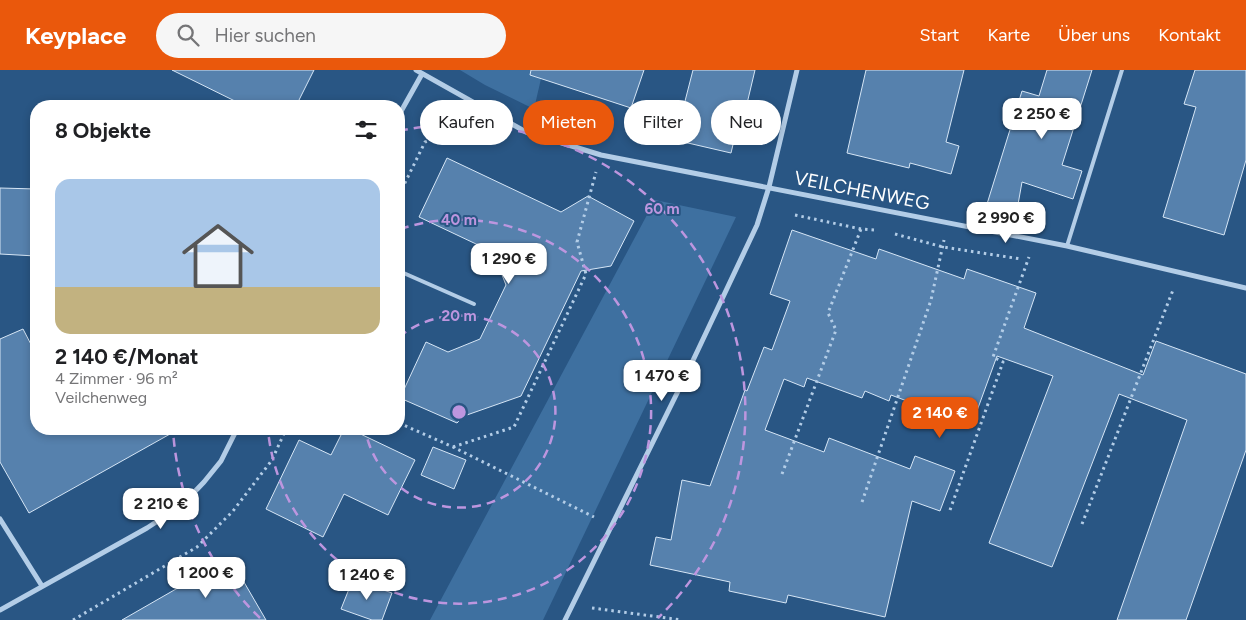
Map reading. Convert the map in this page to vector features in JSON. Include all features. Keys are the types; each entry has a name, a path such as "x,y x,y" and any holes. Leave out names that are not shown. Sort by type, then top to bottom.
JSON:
{"street":[{"name":"VEILCHENWEG","path":"416,70 526,132 601,155 1067,246 1246,288"},
{"path":"565,620 688,371 757,225 769,188 797,70"},
{"path":"405,104 422,74"},
{"path":"0,610 147,528 182,505 221,461 234,435"},
{"path":"0,519 42,586"}],"lane":[{"path":"1067,246 1122,70"},
{"path":"405,274 474,304"}],"path":[{"path":"405,183 424,145"},
{"path":"452,447 514,427 586,274 577,242 601,155"},
{"path":"587,171 596,175"},
{"path":"763,206 861,229 880,230"},
{"path":"862,502 931,300 948,223"},
{"path":"782,474 836,330 828,313 861,229"},
{"path":"889,233 942,247 1037,262"},
{"path":"950,510 1003,362 993,357 1035,240"},
{"path":"1166,287 1181,291"},
{"path":"1082,524 1174,289"},
{"path":"405,426 611,525"},
{"path":"73,620 197,547 233,511 272,460 283,435"},
{"path":"589,608 682,620"}],"shaded area":[{"path":"460,70 543,70 536,100 523,100 523,104"},
{"path":"655,200 736,217 543,620 430,620"}],"building":[{"path":"172,70 314,70 299,100 233,100"},
{"path":"531,70 644,70 634,100 624,100 624,106 614,102 614,100 607,100 530,75"},
{"path":"693,70 755,70 748,100 711,100 711,145 733,145 731,153 697,145 701,145 701,100 685,100"},
{"path":"866,70 964,70 946,142 959,146 951,174 910,163 909,168 847,153"},
{"path":"1047,70 1092,70 1062,165 1082,171 1073,199 1022,182 1017,210 987,204 1022,91 1039,96"},
{"path":"1195,70 1246,70 1246,160 1224,235 1163,217 1196,107 1184,104"},
{"path":"447,158 561,212 588,196 634,221 611,266 581,271 521,396 464,416 457,423 405,400 405,387 426,342 448,352 480,339 506,285 493,252 419,217"},
{"path":"0,188 30,189 30,256 0,254"},
{"path":"792,230 876,259 879,249 964,279 967,269 1036,293 1024,328 1143,375 1156,341 1246,374 1246,450 1186,620 1117,620 1187,420 1119,394 1052,567 989,543 1053,376 997,356 974,419 949,409 947,416 891,395 889,401 865,391 862,398 807,378 804,387 784,379 765,430 824,452 829,438 910,469 915,456 955,471 940,511 912,501 885,617 788,595 786,603 729,591 730,582 650,565 656,537 671,540 682,480 710,486 745,390 747,391 764,347 772,350 790,301 770,294"},
{"path":"23,329 30,342 30,435 168,435 29,513 0,462 0,339"},
{"path":"341,435 363,435 415,460 388,515 344,494 323,537 266,509 299,440 331,455"},
{"path":"433,447 466,460 454,489 421,475"},
{"path":"230,558 266,620 122,620"},
{"path":"353,579 392,593 382,620 372,620 341,609"}]}
